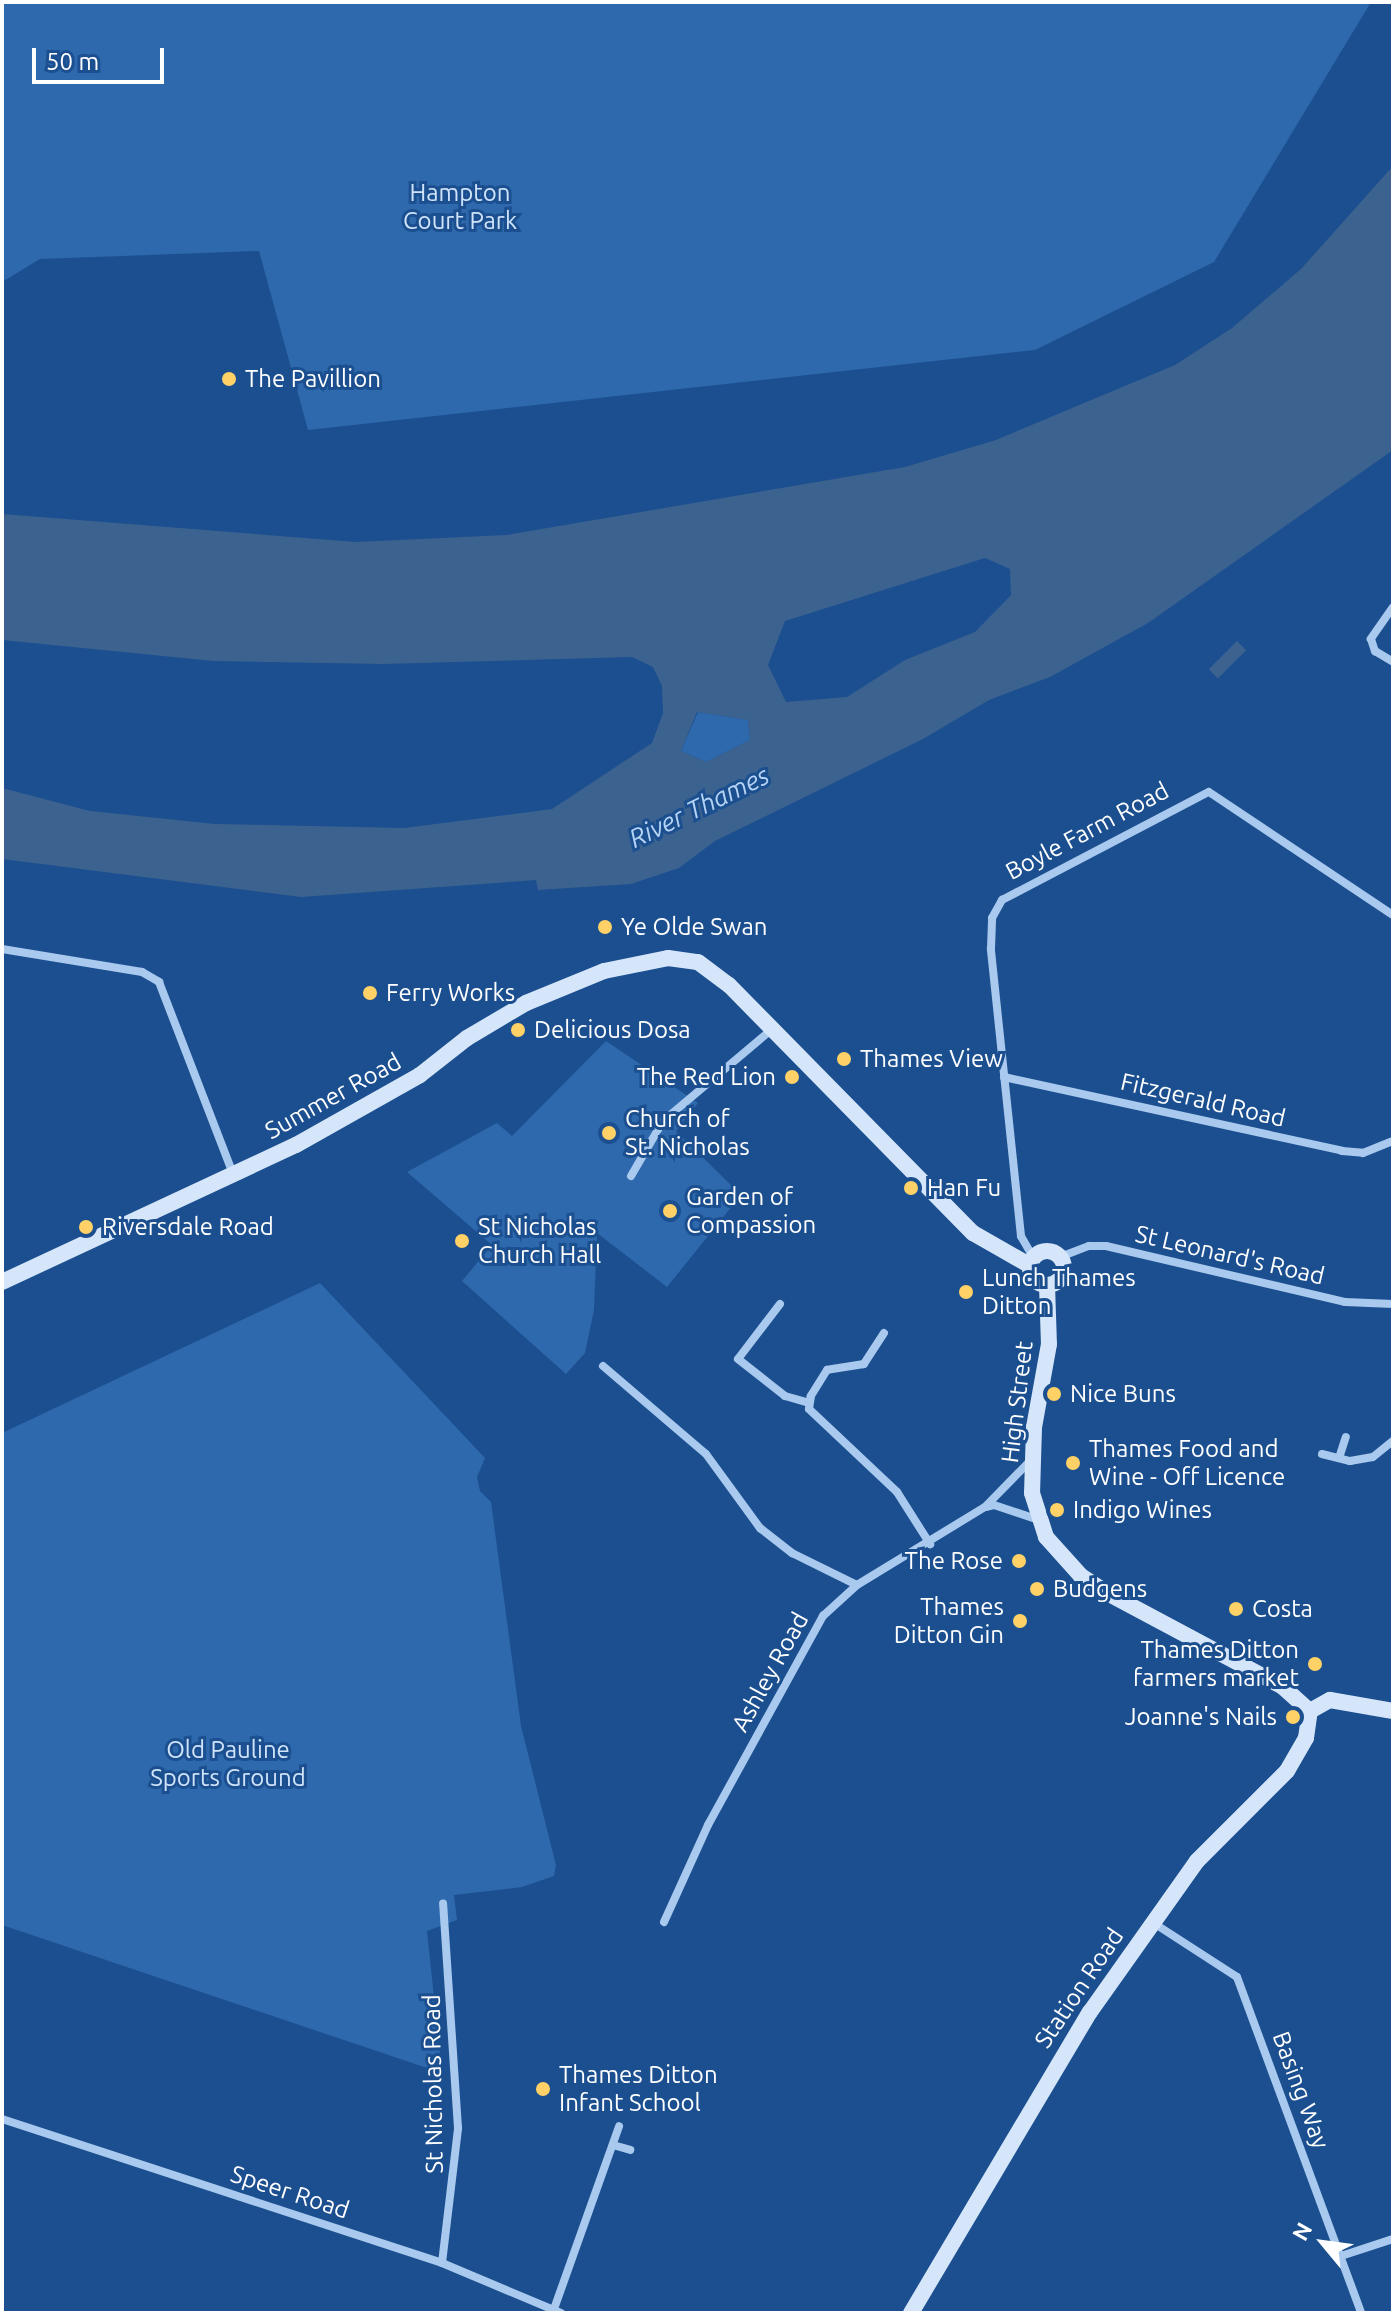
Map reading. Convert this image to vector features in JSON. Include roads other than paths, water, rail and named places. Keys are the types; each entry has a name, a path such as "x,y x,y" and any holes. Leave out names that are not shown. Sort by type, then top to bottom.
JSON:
{"street":[{"path":"1393,607 1371,639 1375,651 1393,662"},
{"name":"Boyle Farm Road","path":"1031,1261 1021,1236 991,949 997,905 1192,797 1209,792 1393,915"},
{"path":"2,949 142,972 159,982 234,1176"},
{"name":"Summer Road","path":"2,1282 234,1176 420,1075 467,1038 526,1003 604,971 683,958 698,962 729,985 771,1030"},
{"path":"631,1176 663,1121 771,1030 891,1145 973,1233 1031,1261"},
{"name":"Fitzgerald Road","path":"1004,1077 1342,1151 1363,1153 1393,1141"},
{"name":"St Leonard's Road","path":"1060,1257 1089,1246 1106,1246 1345,1302 1393,1304"},
{"path":"1050,1251 1060,1257 1063,1273 1047,1285 1033,1280 1031,1261 1050,1251"},
{"name":"High Street","path":"1047,1285 1049,1344 1039,1383 1033,1458 1036,1519 1056,1552 1081,1576 1283,1687 1301,1698 1310,1711"},
{"path":"780,1304 738,1359 785,1396 809,1403 819,1422 897,1492 930,1544"},
{"path":"809,1403 827,1370 864,1364 884,1333"},
{"path":"603,1366 706,1454 760,1528 792,1553 857,1585"},
{"path":"1339,1458 1346,1437"},
{"path":"1322,1454 1339,1458 1373,1457 1393,1441"},
{"name":"Ashley Road","path":"664,1922 708,1825 823,1616 857,1585 930,1544 985,1507 1033,1458"},
{"path":"985,1507 994,1505 1036,1519"},
{"path":"1310,1711 1330,1700 1393,1711"},
{"name":"Station Road","path":"911,2313 1052,2072 1152,1922 1215,1840 1287,1771 1306,1738 1310,1711"},
{"name":"St Nicholas Road","path":"442,2263 458,2128 443,1903"},
{"name":"Basing Way","path":"1152,1922 1237,1977 1361,2313"},
{"name":"Speer Road","path":"2,2119 442,2263 558,2311"},
{"path":"558,2311 619,2126"},
{"path":"613,2145 630,2150"},
{"path":"1341,2256 1393,2239"}],"water":[{"name":"River Thames","path":"1393,166 1393,450 1148,623 1050,677 989,700 923,739 715,841 679,868 631,884 538,890 536,880 301,897 2,859 2,788 90,811 215,824 404,828 552,809 652,743 663,713 662,686 653,667 632,657 383,664 213,661 2,640 2,514 356,542 506,535 905,467 996,440 1175,365 1232,328 1301,269","holes":["985,558 1010,569 1011,595 975,632 905,660 847,697 786,702 768,665 785,621","697,712 748,720 750,740 706,762 681,751"]},
{"path":"1237,641 1246,650 1218,678 1209,669"}],"place":[{"name":"The Pavillion","path":"229,379"},
{"name":"Ye Olde Swan","path":"605,927"},
{"name":"Ferry Works","path":"370,993"},
{"name":"Delicious Dosa","path":"518,1030"},
{"name":"Thames View","path":"844,1059"},
{"name":"The Red Lion","path":"792,1077"},
{"name":"Church of St. Nicholas","path":"609,1133"},
{"name":"Han Fu","path":"911,1188"},
{"name":"Garden of Compassion","path":"670,1211"},
{"name":"Riversdale Road","path":"86,1227"},
{"name":"St Nicholas Church Hall","path":"462,1241"},
{"name":"Lunch Thames Ditton","path":"966,1292"},
{"name":"Nice Buns","path":"1054,1394"},
{"name":"Thames Food and Wine - Off Licence","path":"1073,1463"},
{"name":"Indigo Wines","path":"1057,1510"},
{"name":"The Rose","path":"1019,1561"},
{"name":"Budgens","path":"1037,1589"},
{"name":"Costa","path":"1236,1609"},
{"name":"Thames Ditton Gin","path":"1020,1621"},
{"name":"Thames Ditton farmers market","path":"1315,1664"},
{"name":"Joanne's Nails","path":"1293,1717"},
{"name":"Thames Ditton Infant School","path":"543,2089"}],"park label":[{"name":"Hampton Court Park","path":"460,207"},
{"name":"Old Pauline Sports Ground","path":"228,1764"}]}
